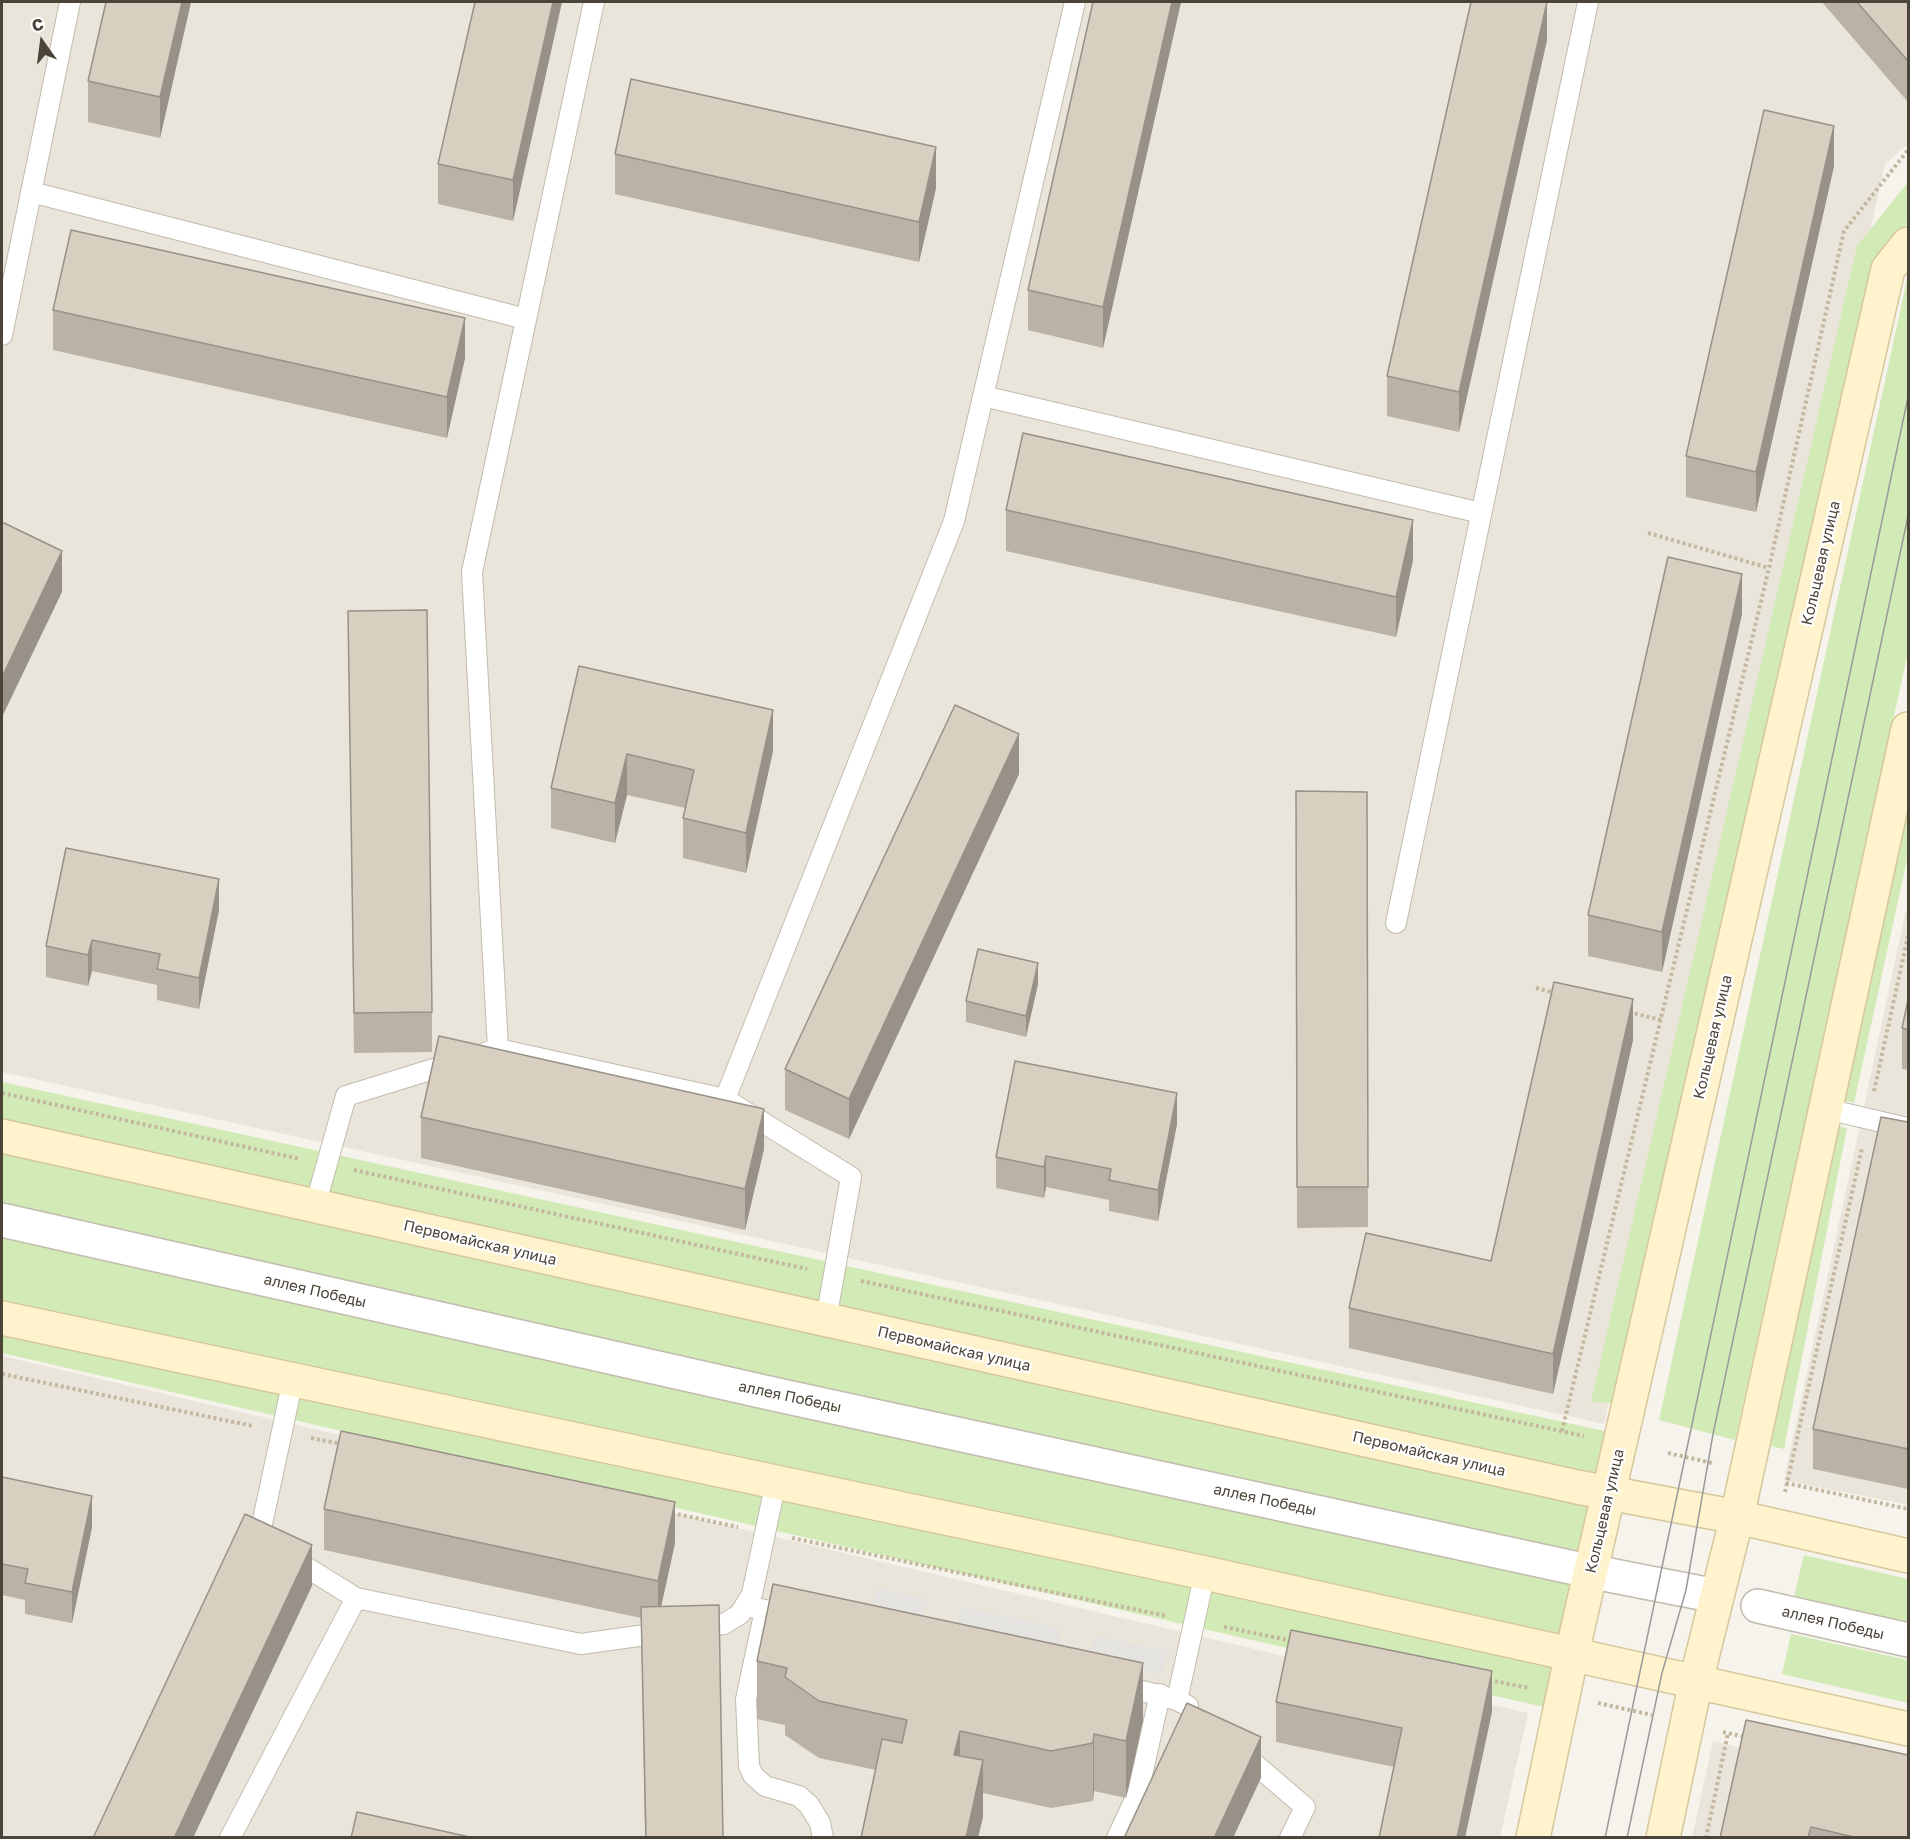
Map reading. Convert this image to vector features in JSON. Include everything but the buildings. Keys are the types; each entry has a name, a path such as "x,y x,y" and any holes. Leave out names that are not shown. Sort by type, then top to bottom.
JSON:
{"street":[{"name":"Кольцевая улица","path":"1533,1838 1572,1653 1887,269 1908,244"},
{"path":"1663,1838 1696,1681 1737,1517 1908,729"},
{"name":"Первомайская улица","path":"2,1136 1610,1494 1737,1517 1908,1556"},
{"name":"аллея Победы","path":"2,1220 778,1395 1594,1572 1701,1593"},
{"path":"2,1318 1205,1573 1908,1729"},
{"name":"аллея Победы","path":"1758,1606 1908,1640"}],"lane":[{"path":"2,335 70,2"},
{"path":"498,1049 472,572 594,2"},
{"path":"725,1099 954,521 1075,2"},
{"path":"1396,923 1588,2"},
{"path":"31,192 526,319"},
{"path":"983,396 1481,513"},
{"path":"315,1206 346,1096 498,1049 725,1099 851,1177 826,1320"},
{"path":"1826,1109 1908,1128"},
{"path":"293,1380 259,1538 356,1598 581,1644 714,1627 756,1608"},
{"path":"776,1482 765,1533 746,1699 749,1766 753,1775 765,1786 799,1796 810,1805 820,1823 823,1838"},
{"path":"1117,1838 1138,1793 1194,1621 1205,1573"},
{"path":"230,1838 356,1598"},
{"path":"756,1608 791,1625 816,1621"},
{"path":"1101,1681 1168,1697 1200,1717"},
{"path":"1131,1708 1135,1689"},
{"path":"1226,1739 1305,1807 1290,1838"}],"path":[{"path":"1562,1431 1769,568 1844,231 1908,150"},
{"path":"1648,533 1769,568"},
{"path":"1787,1484 1908,936"},
{"path":"1536,988 1559,993"},
{"path":"1627,1011 1661,1020"},
{"path":"2,1093 1589,1437"},
{"path":"2,1374 350,1446"},
{"path":"1668,1453 1716,1464"},
{"path":"1780,1481 1908,1509"},
{"path":"661,1511 1299,1642"},
{"path":"1486,1680 1563,1695 1750,1738"},
{"path":"1706,1838 1728,1733"}],"shaded area":[{"path":"2,2 1908,2 1908,144 1885,164 1604,1424 2,1072"},
{"path":"1908,900 1908,1505 1784,1480"},
{"path":"2,1356 1528,1713 1500,1837 2,1838"},
{"path":"876,1588 927,1599 922,1623 871,1612"},
{"path":"961,1607 1061,1628 1056,1652 956,1630"},
{"path":"1095,1636 1167,1651 1162,1675 1089,1659"},
{"path":"1713,1741 1908,1786 1908,1837 1692,1838"}],"green space":[{"path":"1908,182 1908,222 1884,256 1612,1403 1591,1402 1857,246"},
{"path":"1908,275 1908,652 1735,1440 1659,1420"},
{"path":"1908,789 1908,855 1854,1103 1839,1099"},
{"path":"2,1082 1609,1432 1548,1708 2,1353"},
{"path":"1836,1126 1847,1128 1784,1449 1771,1446"},
{"path":"1804,1555 1908,1579 1908,1622 1794,1596"},
{"path":"1791,1634 1908,1660 1908,1703 1782,1674"}],"tram line":[{"path":"1605,1838 1908,397"},
{"path":"1627,1838 1662,1673 1686,1590 1713,1434 1908,516"}]}
